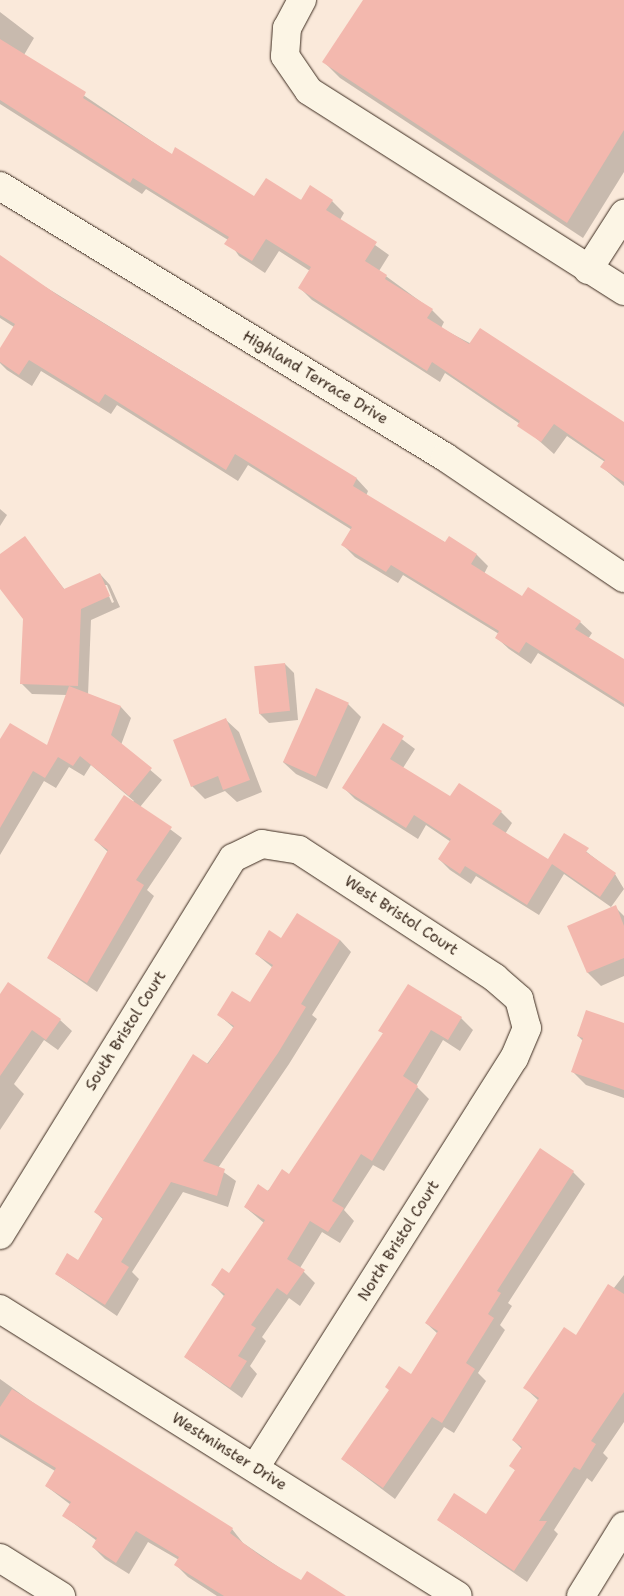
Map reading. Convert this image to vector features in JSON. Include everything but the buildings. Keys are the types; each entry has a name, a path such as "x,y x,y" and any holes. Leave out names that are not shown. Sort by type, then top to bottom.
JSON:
{"street":[{"path":"302,0 288,28 285,56 309,91 588,270 624,291"},
{"name":"Highland Terrace Drive","path":"0,186 445,457 624,578"},
{"path":"588,270 624,214"},
{"name":"West Bristol Court","path":"266,844 299,850 495,978 519,999 522,1009"},
{"name":"South Bristol Court","path":"0,1234 233,858 266,844"},
{"name":"North Bristol Court","path":"255,1468 514,1058 527,1028 522,1009"},
{"name":"Westminster Drive","path":"0,1309 458,1596"},
{"path":"581,1596 624,1526"},
{"path":"0,1558 60,1596"}]}
